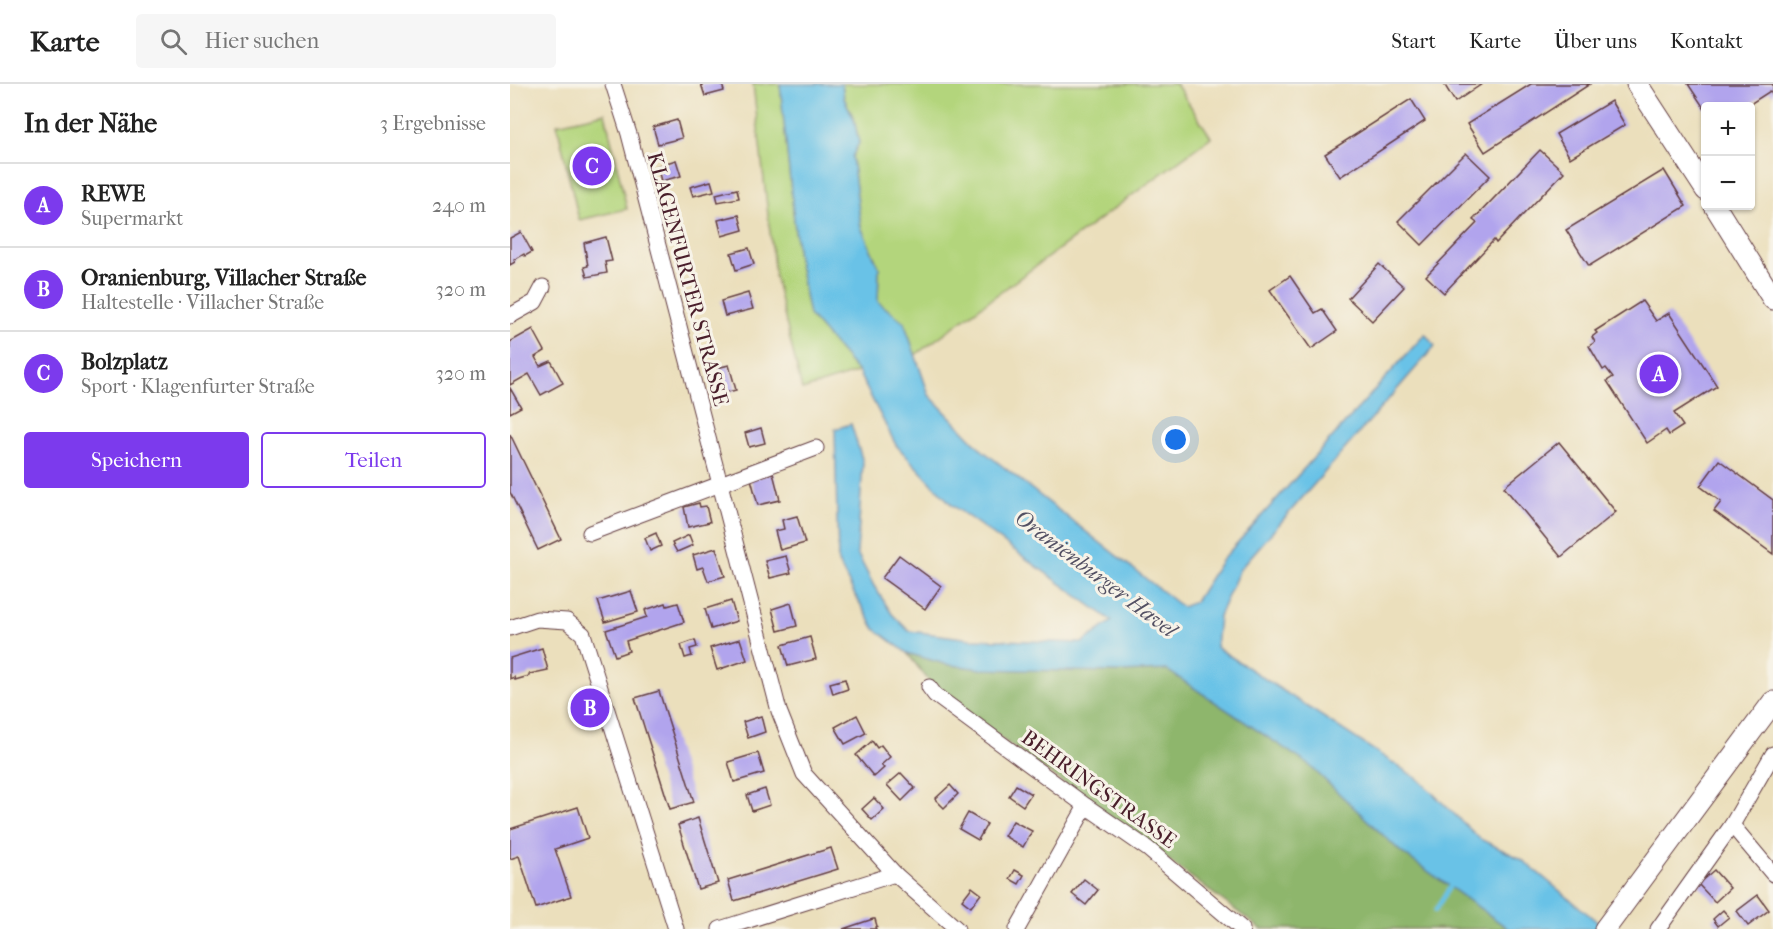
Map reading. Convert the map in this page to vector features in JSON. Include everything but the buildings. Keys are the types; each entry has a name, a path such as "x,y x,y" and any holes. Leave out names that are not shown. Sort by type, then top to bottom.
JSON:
{"street":[{"name":"KLAGENFURTER STRASSE","path":"613,84 779,711 804,774 895,874 957,929"},
{"path":"1638,84 1701,182"},
{"path":"1717,210 1773,299"},
{"path":"510,316 535,302 543,287"},
{"path":"590,533 816,448"},
{"path":"510,628 537,619 567,621 582,634 676,929"},
{"name":"BEHRINGSTRASSE","path":"929,687 935,695 1148,849 1242,929"},
{"path":"1605,929 1773,702"},
{"path":"1658,929 1732,825 1773,754"},
{"path":"1017,929 1086,806"},
{"path":"1732,825 1773,874"},
{"path":"720,929 895,874"}],"green space":[{"path":"753,84 780,84 798,258 809,315 858,372 802,390 775,276"},
{"path":"842,84 1176,84 1211,137 915,355 904,322 878,302 879,268 861,227 852,157 859,143 854,119 844,98"},
{"path":"605,113 627,209 579,220 557,124"},
{"path":"907,653 945,664 981,669 1118,672 1167,670 1308,764 1401,852 1509,929 1261,929 1093,804 940,695"}],"water":[{"name":"Oranienburger Havel","path":"780,84 842,84 844,98 854,119 859,143 852,157 861,227 879,268 878,302 904,322 929,395 982,450 1182,607 1195,602 1221,561 1425,334 1435,346 1240,569 1219,616 1216,647 1418,779 1480,839 1521,859 1609,929 1509,929 1401,852 1308,764 1167,670 1118,672 981,669 945,664 907,653 875,629 838,562 835,429 851,424 863,462 857,553 892,614 909,631 971,639 1082,643 1112,621 952,505 896,445 858,372 809,315 798,258"}],"waterway":[{"path":"1435,911 1452,883"}],"place":[{"name":"Bolzplatz","path":"592,166"},
{"name":"REWE","path":"1659,374"},
{"name":"Oranienburg, Villacher Straße","path":"590,708"}]}
